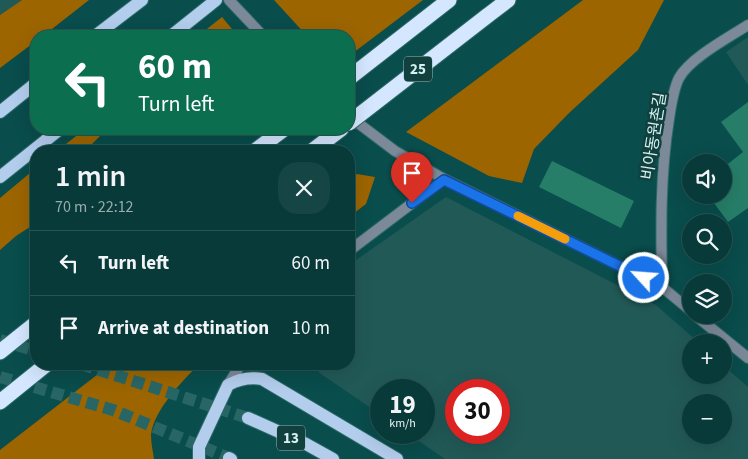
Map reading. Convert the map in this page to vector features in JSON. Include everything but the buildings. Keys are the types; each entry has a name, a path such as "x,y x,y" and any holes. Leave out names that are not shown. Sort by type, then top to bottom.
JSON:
{"highway":[{"name":"25","path":"355,73 449,0"},
{"name":"25","path":"355,118 508,0"},
{"path":"263,145 276,135"},
{"path":"320,145 333,135"},
{"path":"0,352 30,328"},
{"path":"0,402 40,370"}],"main road":[{"path":"178,30 216,0"},
{"path":"103,30 136,4"},
{"path":"0,112 30,88"},
{"path":"40,145 52,135"},
{"path":"0,177 30,153"},
{"path":"199,459 199,448 228,385 248,378 262,379 397,459"},
{"name":"13","path":"248,418 306,444 333,459"}],"street":[{"path":"229,0 257,30"},
{"name":"비아동원촌길","path":"662,287 662,180 665,144 672,104 679,79 691,64 748,25"},
{"path":"355,121 395,151 444,180 662,287 682,304"},
{"path":"355,247 444,180"},
{"path":"707,324 748,358"},
{"path":"228,385 237,370"}],"shaded area":[{"path":"0,0 22,0 0,15"},
{"path":"22,0 89,0 51,30 30,30 30,46 0,68 0,15"},
{"path":"274,0 423,0 355,51 355,30 302,30"},
{"path":"583,0 664,0 638,50 569,113 534,149 522,183 489,176 406,132"},
{"path":"222,17 232,29 232,30 206,30"},
{"path":"748,37 748,85 726,52"},
{"path":"77,135 101,135 91,145 65,145"},
{"path":"30,173 30,227 0,250 0,198"},
{"path":"357,174 375,177 366,204 355,212 355,176"},
{"path":"446,197 656,305 689,334 682,334 682,384 732,384 732,373 748,387 748,459 445,459 423,444 435,444 435,379 370,379 370,407 317,370 355,370 355,261"},
{"path":"103,370 193,370 170,396 157,415 151,435 154,459 0,459 0,450"}],"tunnel":[{"path":"0,340 30,349"},
{"path":"100,370 248,418"},
{"path":"0,377 113,410 229,458"}],"slow traffic":[{"path":"518,216 565,239"}],"route":[{"path":"412,203 444,180 644,278"}]}
